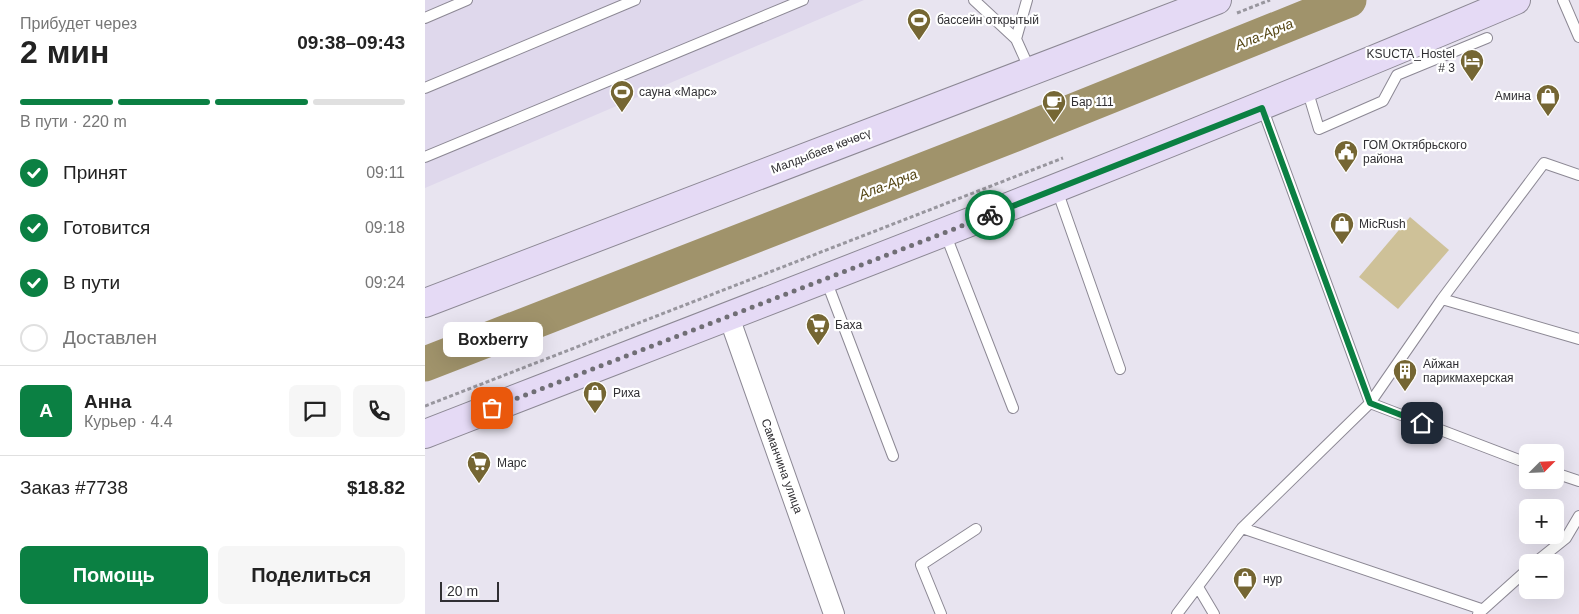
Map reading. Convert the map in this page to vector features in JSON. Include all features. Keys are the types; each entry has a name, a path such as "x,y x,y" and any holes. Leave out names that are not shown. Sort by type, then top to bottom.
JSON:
{"street":[{"name":"Малдыбаев көчөсү","path":"425,303 1217,0"},
{"path":"425,434 826,280 1262,108 1516,0"},
{"name":"Саманчина улица","path":"729,317 835,614"}],"lane":[{"path":"425,18 467,0"},
{"path":"425,88 635,0"},
{"path":"425,157 803,0"},
{"path":"974,0 1016,39 1030,70"},
{"path":"1016,39 1027,0"},
{"path":"1563,0 1579,37"},
{"path":"1307,89 1319,129 1383,101 1397,75 1487,38"},
{"path":"1262,108 1370,403 1519,460"},
{"path":"1177,614 1241,528 1370,403 1442,298 1543,163 1579,175"},
{"path":"1057,189 1120,369"},
{"path":"945,232 1013,408"},
{"path":"826,280 893,456"},
{"path":"1442,298 1579,338"},
{"path":"1564,477 1579,481"},
{"path":"1546,554 1565,538 1579,516"},
{"path":"1241,528 1479,611 1519,577"},
{"path":"941,614 921,565 976,530"},
{"path":"1198,587 1214,614"}],"path":[{"path":"425,406 1064,158"}],"shaded area":[{"path":"425,0 864,0 425,188"},
{"path":"1410,217 1449,250 1398,309 1359,277"}],"waterway":[{"name":"Ала-Арча","path":"425,364 1013,135 1349,0"}],"way so far":[{"path":"492,408 990,215"}],"place":[{"name":"бассейн открытый","path":"919,41"},
{"name":"KSUCTA_Hostel # 3","path":"1472,82"},
{"name":"сауна «Марс»","path":"622,113"},
{"name":"Амина","path":"1548,117"},
{"name":"Бар 111","path":"1054,123"},
{"name":"ГОМ Октябрьского района","path":"1346,173"},
{"name":"MicRush","path":"1342,245"},
{"name":"Баха","path":"818,346"},
{"name":"Айжан парикмахерская","path":"1405,392"},
{"name":"Boxberry","path":"492,408"},
{"name":"Риха","path":"595,414"},
{"name":"Марс","path":"479,484"},
{"name":"нур","path":"1245,600"}],"route":[{"path":"990,215 1262,108 1370,403 1422,423"}]}
